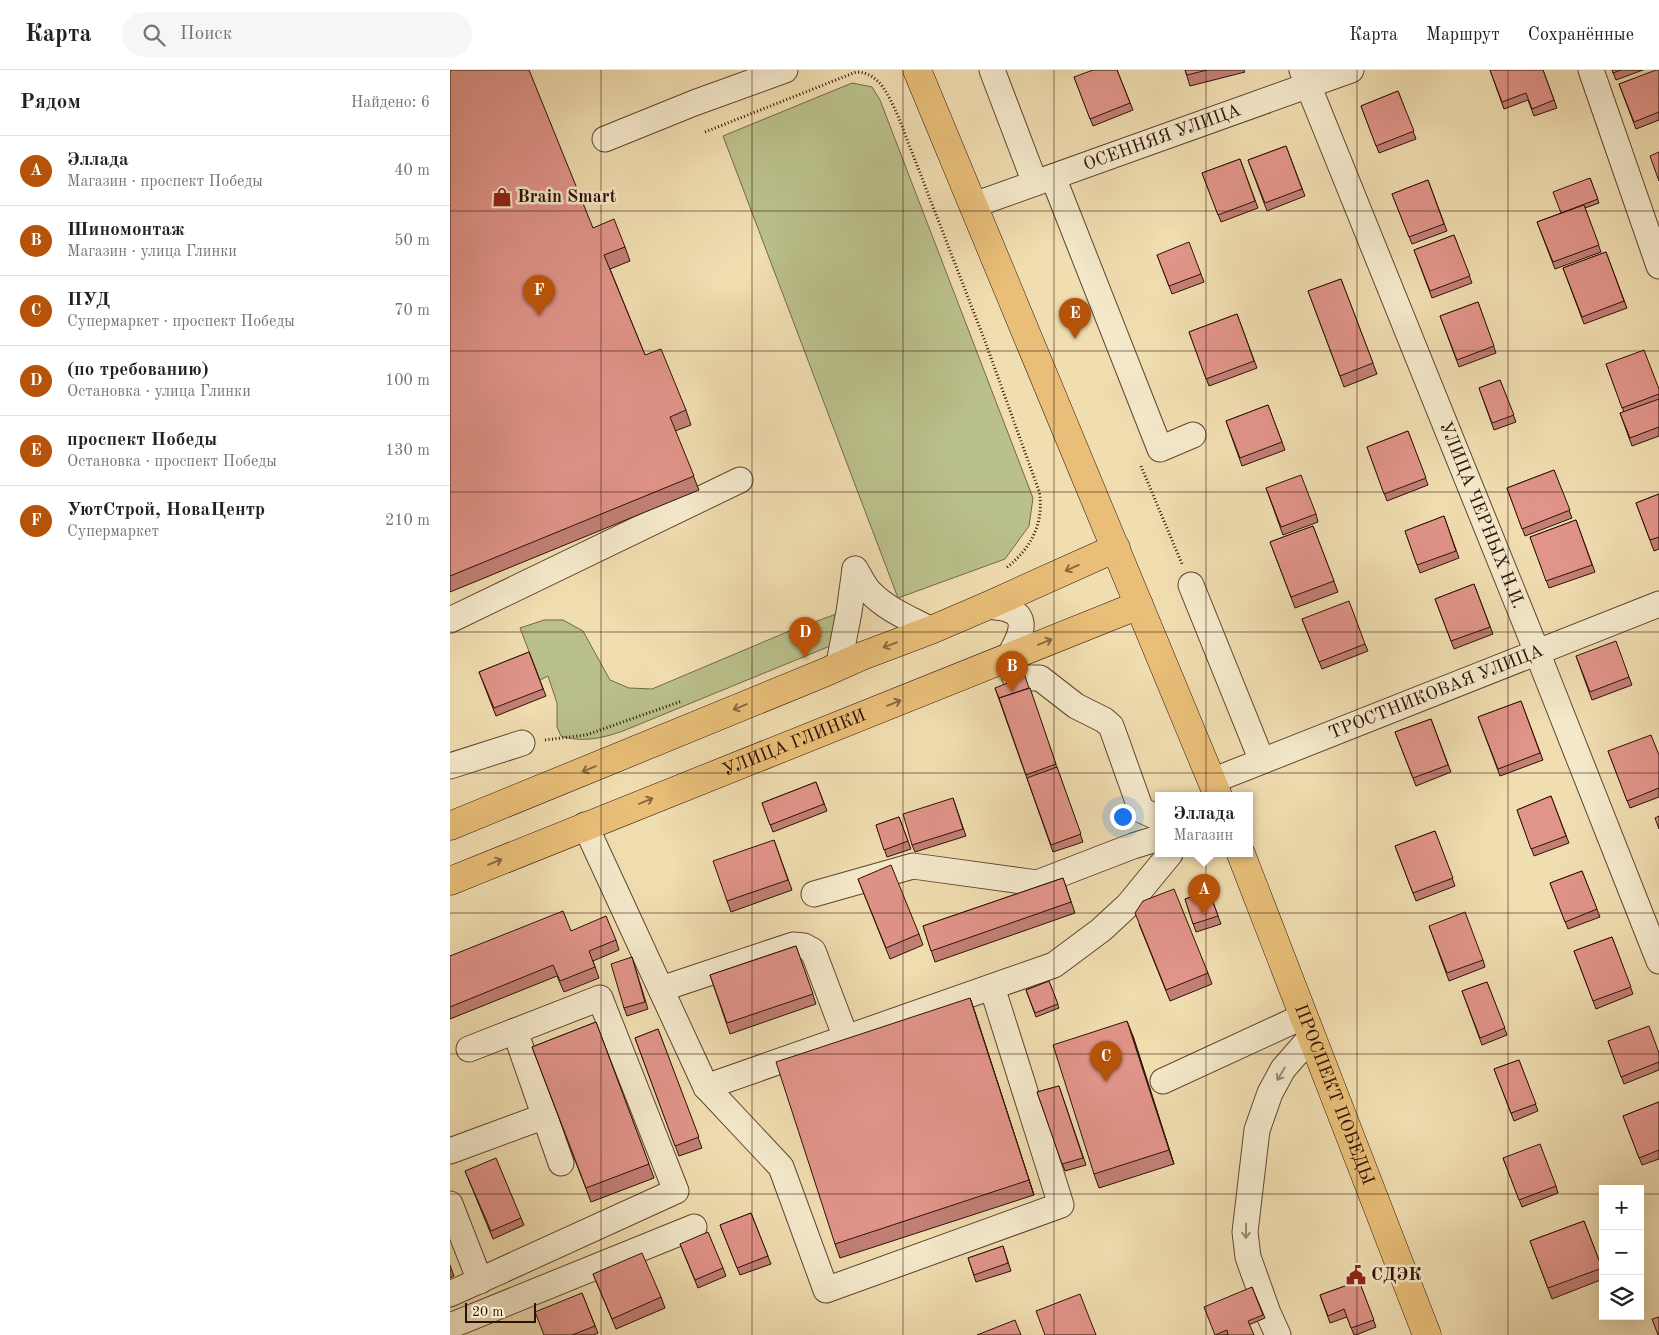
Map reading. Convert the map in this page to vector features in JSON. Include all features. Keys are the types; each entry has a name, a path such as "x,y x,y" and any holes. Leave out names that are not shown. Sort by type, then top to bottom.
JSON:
{"main road":[{"path":"917,70 1215,788"},
{"path":"450,826 862,656 931,630 1116,548"},
{"name":"УЛИЦА ГЛИНКИ","path":"450,881 1139,605"},
{"name":"ПРОСПЕКТ ПОБЕДЫ","path":"1241,857 1427,1335"}],"street":[{"path":"605,139 694,103 785,70"},
{"path":"992,70 1044,180 1160,448 1193,435"},
{"name":"ОСЕННЯЯ УЛИЦА","path":"974,206 1304,78 1351,70"},
{"path":"1591,70 1659,266"},
{"name":"УЛИЦА ЧЕРНЫХ Н.И.","path":"1304,78 1537,652 1659,961"},
{"path":"450,620 740,480"},
{"path":"826,672 839,663 855,569 869,592 894,610 931,630"},
{"path":"1191,586 1262,761"},
{"name":"ТРОСТНИКОВАЯ УЛИЦА","path":"1215,788 1262,761 1659,604"},
{"path":"987,606 1007,609 1016,615 1022,624 1020,636 1008,658 1015,678 1040,678 1076,706 1104,720 1110,726 1141,810 1155,816"},
{"path":"450,766 522,743"},
{"path":"585,826 706,1087 781,1167 826,1290 1061,1205 992,987"},
{"path":"814,894 913,866 1037,883 1155,839"},
{"path":"706,1087 1054,965 1101,930 1128,905 1168,857"},
{"path":"661,989 793,945 804,946 813,951 846,1038"},
{"path":"450,1294 676,1191 600,998 469,1049"},
{"path":"1163,1081 1308,1026"},
{"path":"1278,1335 1248,1257 1245,1232 1257,1130 1270,1092 1308,1026"},
{"path":"515,1031 561,1163"},
{"path":"450,1152 545,1116"},
{"path":"450,1204 480,1281"},
{"path":"450,1326 694,1227"}],"path":[{"path":"705,132 856,72 868,72 880,83 898,116 986,344 1038,491 1041,504 1040,518 1035,532 1027,547 1018,558 1004,569"},
{"path":"1139,460 1191,586"},
{"path":"522,743 586,735 687,699"}],"green space":[{"path":"852,83 872,87 880,100 1033,498 1029,526 1005,559 898,598 723,136"},
{"path":"839,613 835,644 623,731 600,738 585,739 561,736 557,727 557,703 548,676 540,680 520,628 544,620 563,620 583,631 610,680 629,688 652,689 787,632"}],"building":[{"path":"450,70 529,70 593,228 614,219 625,247 604,255 645,355 661,349 686,410 670,417 694,476 450,576"},
{"path":"1093,70 1117,70 1130,103 1090,119 1074,77"},
{"path":"1185,70 1207,70 1187,75"},
{"path":"1490,70 1543,70 1554,100 1532,109 1526,93 1502,102"},
{"path":"1659,70 1659,112 1634,122 1619,84"},
{"path":"1398,91 1414,131 1376,146 1361,106"},
{"path":"1286,146 1302,189 1265,203 1248,160"},
{"path":"1659,152 1659,181 1650,156"},
{"path":"1240,159 1255,201 1218,215 1202,173"},
{"path":"1590,178 1598,199 1561,213 1553,192"},
{"path":"1428,180 1444,224 1409,237 1392,194"},
{"path":"1584,205 1599,245 1553,262 1537,222"},
{"path":"1454,235 1470,276 1430,291 1414,250"},
{"path":"1189,242 1201,274 1169,286 1157,255"},
{"path":"1606,252 1624,301 1582,317 1563,268"},
{"path":"1341,279 1373,363 1340,376 1308,291"},
{"path":"1478,302 1494,346 1457,360 1440,316"},
{"path":"1237,314 1254,361 1206,379 1189,332"},
{"path":"1644,350 1659,389 1659,394 1622,408 1606,364"},
{"path":"1500,380 1514,415 1492,423 1479,388"},
{"path":"1659,399 1659,427 1630,438 1620,413"},
{"path":"1268,405 1282,442 1240,458 1226,421"},
{"path":"1408,431 1426,478 1384,494 1367,447"},
{"path":"1554,470 1570,510 1522,529 1507,488"},
{"path":"1301,475 1316,514 1281,527 1266,488"},
{"path":"1659,494 1659,537 1650,540 1636,503"},
{"path":"1444,516 1456,551 1417,565 1405,531"},
{"path":"1576,520 1592,565 1546,581 1530,537"},
{"path":"1313,526 1334,581 1291,597 1270,542"},
{"path":"1474,584 1490,627 1451,641 1435,599"},
{"path":"1349,601 1365,644 1319,662 1302,619"},
{"path":"1616,641 1629,677 1590,692 1576,656"},
{"path":"529,652 543,689 494,708 479,672"},
{"path":"1025,676 1029,688 999,698 995,688"},
{"path":"1030,688 1056,764 1026,775 999,698"},
{"path":"1521,701 1540,753 1498,769 1478,717"},
{"path":"1431,719 1448,765 1413,778 1395,732"},
{"path":"1651,735 1659,755 1659,788 1627,801 1608,751"},
{"path":"1057,767 1081,834 1051,845 1027,778"},
{"path":"816,782 824,804 770,825 762,803"},
{"path":"1551,796 1566,836 1531,849 1517,810"},
{"path":"953,798 963,829 912,845 903,814"},
{"path":"1659,816 1659,829 1655,818"},
{"path":"899,817 908,841 884,850 876,825"},
{"path":"1435,831 1453,878 1413,893 1395,846"},
{"path":"774,840 788,880 727,901 713,861"},
{"path":"891,865 919,934 886,948 858,879"},
{"path":"1582,871 1597,909 1565,922 1550,883"},
{"path":"1063,878 1071,902 931,951 923,926"},
{"path":"1174,889 1208,973 1166,990 1135,913 1143,901"},
{"path":"1209,891 1218,916 1193,924 1185,899"},
{"path":"563,911 571,931 606,916 616,940 589,951 595,967 560,981 553,965 450,1007 450,956"},
{"path":"1465,912 1483,960 1447,973 1429,926"},
{"path":"1612,937 1631,987 1593,1001 1574,951"},
{"path":"796,946 813,994 727,1023 710,975"},
{"path":"632,957 645,1002 624,1008 611,964"},
{"path":"1049,981 1058,1004 1035,1013 1026,990"},
{"path":"1487,982 1505,1028 1480,1038 1462,991"},
{"path":"970,998 1029,1180 835,1244 776,1062"},
{"path":"1127,1021 1169,1150 1094,1174 1053,1045"},
{"path":"596,1022 649,1164 586,1188 532,1047"},
{"path":"1649,1026 1659,1053 1659,1062 1621,1077 1608,1041"},
{"path":"658,1029 699,1137 675,1146 635,1038"},
{"path":"1519,1060 1536,1104 1511,1113 1494,1069"},
{"path":"1059,1086 1083,1158 1062,1164 1037,1092"},
{"path":"1659,1102 1659,1150 1639,1158 1623,1116"},
{"path":"1540,1144 1556,1186 1519,1200 1503,1158"},
{"path":"496,1158 521,1218 491,1231 465,1171"},
{"path":"751,1213 768,1256 737,1268 720,1225"},
{"path":"1584,1221 1599,1260 1599,1269 1548,1288 1530,1241"},
{"path":"708,1232 723,1268 695,1280 680,1244"},
{"path":"1003,1246 1008,1263 974,1275 968,1258"},
{"path":"642,1253 661,1297 612,1319 593,1274"},
{"path":"1359,1281 1374,1320 1351,1328 1344,1309 1328,1316 1320,1295"},
{"path":"1252,1287 1263,1315 1248,1321 1254,1335 1228,1335 1227,1330 1215,1335 1204,1307"},
{"path":"582,1293 595,1326 572,1335 544,1335 535,1312"},
{"path":"1080,1294 1096,1335 1045,1335 1036,1311"},
{"path":"1659,1317 1659,1335 1658,1335 1652,1319"},
{"path":"1015,1320 1021,1335 977,1335"}],"place":[{"name":"Brain Smart","path":"502,197"},
{"name":"УютСтрой, НоваЦентр","path":"539,316"},
{"name":"проспект Победы","path":"1075,339"},
{"name":"(по требованию)","path":"805,658"},
{"name":"Шиномонтаж","path":"1012,692"},
{"name":"Эллада","path":"1204,915"},
{"name":"ПУД","path":"1106,1082"},
{"name":"СДЭК","path":"1356,1275"}]}
